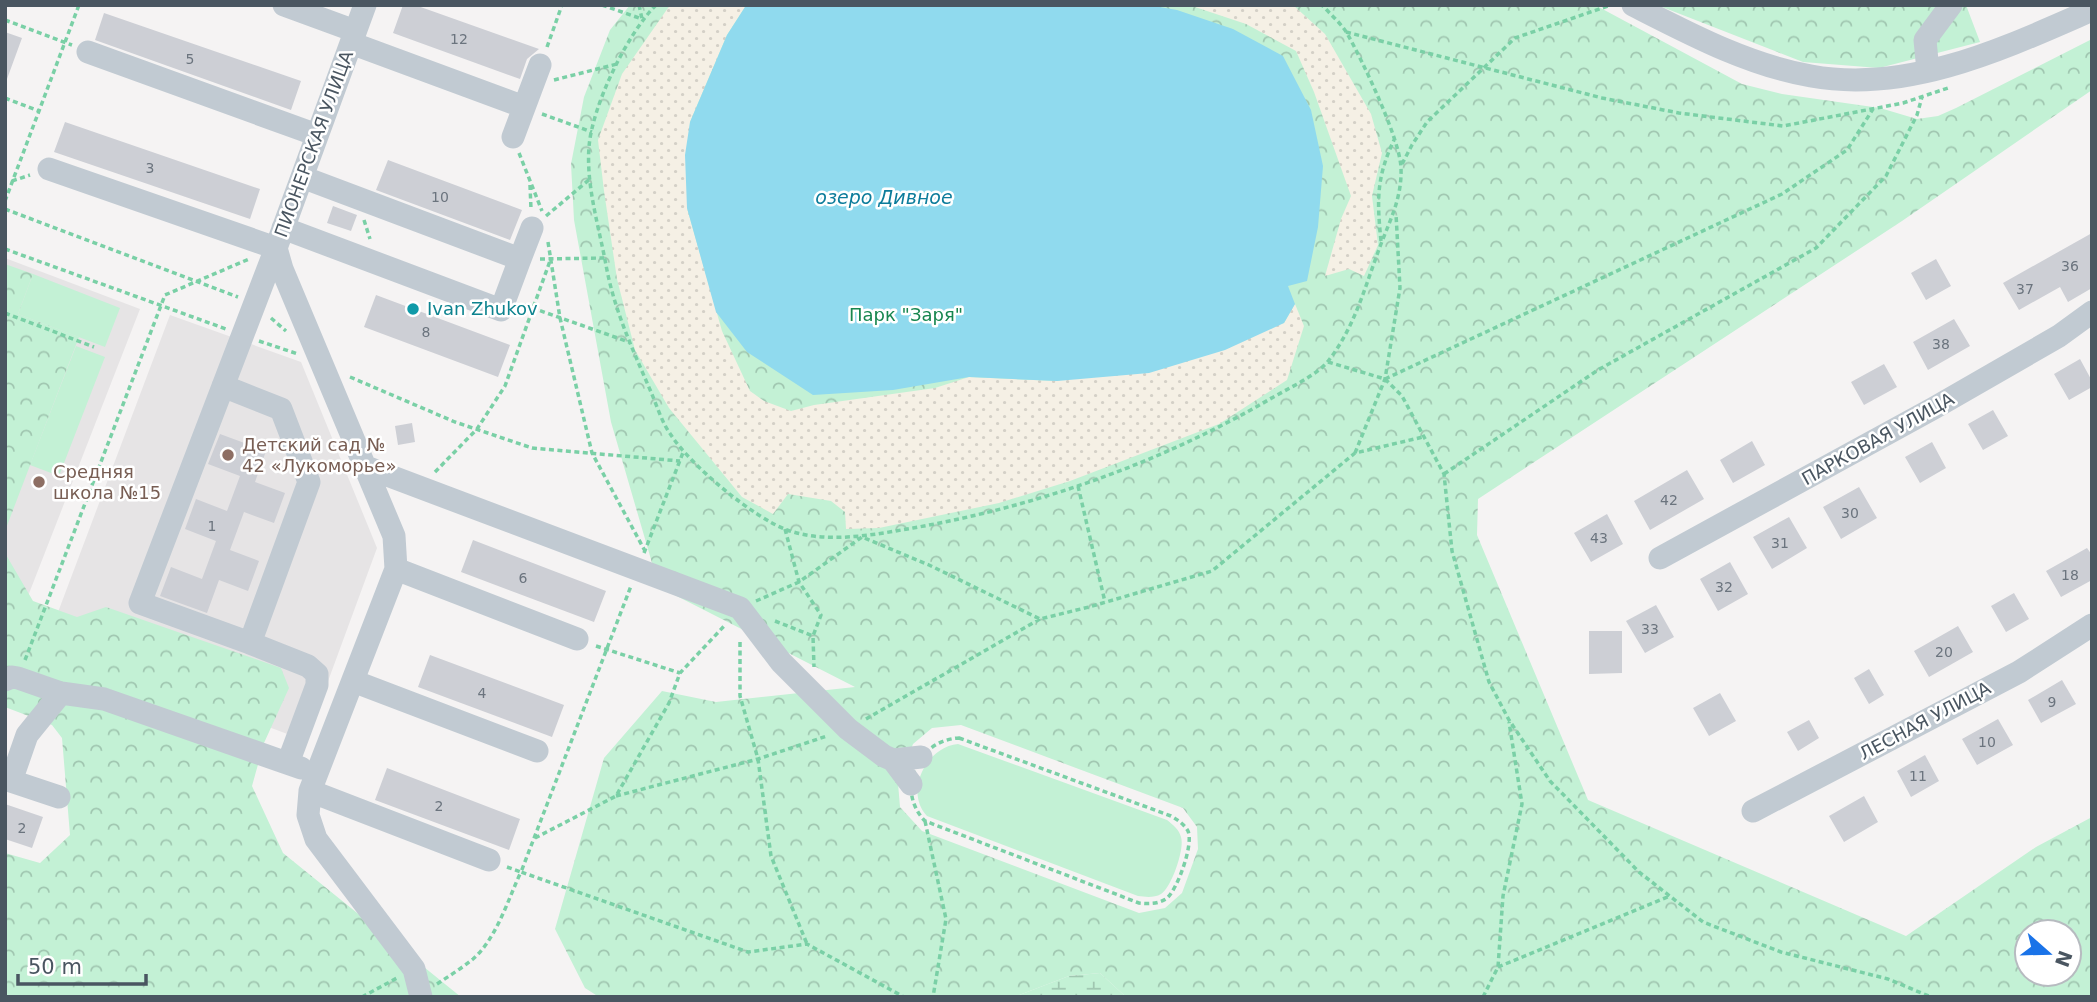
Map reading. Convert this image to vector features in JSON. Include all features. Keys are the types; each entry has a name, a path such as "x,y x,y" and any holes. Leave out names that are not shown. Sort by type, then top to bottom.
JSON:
{"street":[{"path":"284,5 353,37 532,86 513,137"},
{"name":"ПИОНЕРСКАЯ УЛИЦА","path":"314,782 396,569 394,536 282,270 279,238 365,5"},
{"path":"1633,5 1707,43 1757,61 1811,77 1873,80 1928,71 2012,45 2092,10"},
{"path":"1928,71 1925,40 1951,5"},
{"path":"88,52 317,135"},
{"path":"49,169 279,238 379,264 501,310 520,260 541,226"},
{"path":"302,177 520,260"},
{"path":"279,238 140,603 308,666 317,674 317,685 288,764"},
{"name":"ПАРКОВАЯ УЛИЦА","path":"1660,558 1934,408 2059,336 2092,312"},
{"path":"223,386 281,409 309,482 250,643"},
{"path":"366,467 420,488 641,560 740,608 781,662 848,729 893,760 911,784"},
{"path":"396,569 577,639"},
{"name":"ЛЕСНАЯ УЛИЦА","path":"1754,811 2019,672 2092,625"},
{"path":"12,678 61,693 104,699 288,764 314,782 489,860"},
{"path":"354,681 537,751"},
{"path":"59,797 8,780 27,734 61,693"},
{"path":"893,760 921,757"},
{"path":"314,782 308,815 316,839 414,969 421,996"}],"path":[{"path":"5,201 79,5"},
{"path":"532,86 562,5"},
{"path":"602,5 642,19"},
{"path":"639,5 642,19"},
{"path":"656,5 642,19 617,64 589,146 590,179 611,292 629,342 671,435 710,479 770,522 807,536 862,537 957,520 1078,486 1221,428 1328,362 1363,300 1381,243 1396,212"},
{"path":"1322,5 1346,32 1395,140 1401,166 1396,212 1400,288 1385,379 1355,453"},
{"path":"1401,166 1427,122 1515,38 1611,5"},
{"path":"5,20 65,42"},
{"path":"1346,32 1602,98 1783,126 1922,97 1953,86"},
{"path":"532,86 617,64"},
{"path":"1444,474 1598,370 1816,248 1886,176 1917,115 1928,71"},
{"path":"532,86 592,132"},
{"path":"5,99 39,111"},
{"path":"1385,379 1782,194 1847,150 1874,108"},
{"path":"513,137 530,181 550,259 560,318 592,453 641,560"},
{"path":"1381,243 1377,197 1385,159 1395,140"},
{"path":"541,226 590,179"},
{"path":"530,181 541,226"},
{"path":"356,198 379,264"},
{"path":"5,209 255,304 293,337"},
{"path":"12,678 165,295 279,238"},
{"path":"5,248 322,363 358,382 455,422 532,448 680,461"},
{"path":"520,260 604,258"},
{"path":"420,488 477,429 505,386 550,259"},
{"path":"505,299 629,342"},
{"path":"5,313 94,347"},
{"path":"1328,362 1385,379 1402,396 1444,474 1452,551 1489,682 1509,720 1550,781 1639,873 1703,922 1768,947 1888,979 1931,997"},
{"path":"862,537 929,565 1040,619 1212,571 1355,453 1423,437"},
{"path":"421,996 481,950 521,872 684,450"},
{"path":"1078,486 1105,602"},
{"path":"785,529 799,582 821,615 813,636 815,696"},
{"path":"535,838 616,796 669,703 680,673 740,608 799,582 862,537"},
{"path":"740,608 740,696 758,759 771,856 807,944"},
{"path":"606,650 680,673"},
{"path":"1483,997 1498,967 1503,896 1522,804 1509,720"},
{"path":"959,738 1171,816 1182,824 1189,834 1189,846 1173,892 1164,900 1152,904 1139,903 925,821 915,811 911,799 911,784 921,757 932,745 945,739 959,738"},
{"path":"925,821 946,919 933,997"},
{"path":"489,860 748,952 807,944 904,997"},
{"path":"1498,967 1670,896"},
{"path":"362,997 414,969"}],"shaded area":[{"name":"Средняя школа №15","path":"5,258 140,309 5,655"},
{"name":"Детский сад № 42 «Лукоморье»","path":"170,315 301,362 377,548 306,741 46,644"}],"green space":[{"name":"Парк \"Заря\"","path":"630,5 1595,5 1742,84 1782,94 1880,108 1917,119 1938,116 1956,108 2092,39 2092,90 1902,221 1478,499 1477,535 1588,800 1906,936 2036,847 2092,817 2092,997 1126,997 1100,973 1069,976 1014,997 599,997 585,988 555,929 604,758 662,691 716,702 855,687 659,587 611,422 574,220 571,164 584,97 610,30","holes":["961,725 1183,808 1197,827 1198,849 1182,893 1165,908 1139,913 922,831 900,807 898,783 913,744 932,728"]},
{"path":"1657,5 1966,5 1980,42 1879,68 1803,62"},
{"path":"5,264 33,274 18,314 79,337 5,531"},
{"path":"33,274 120,308 105,347 18,314"},
{"path":"76,346 105,357 59,476 30,465"},
{"path":"5,553 33,601 77,617 106,607 281,668 289,688 264,743 252,786 283,853 461,997 5,997 5,853 40,863 70,835 62,738 52,725 5,707"},
{"path":"958,744 1167,820 1176,827 1182,843 1176,868 1165,890 1156,896 1138,896 927,816 920,806 918,795 922,772 936,753"},
{"path":"1100,973 1126,997 1014,997 1069,976"}],"sand":[{"path":"670,5 749,5 727,35 690,122 687,208 722,331 750,391 764,401 791,411 814,405 935,388 969,377 1057,381 1284,323 1295,304 1304,326 1287,380 1219,424 1070,481 999,503 879,528 846,529 845,512 831,501 788,494 773,514 742,497 669,408 635,350 617,279 604,191 598,140 622,74"},
{"path":"1189,5 1293,5 1325,34 1371,114 1382,153 1372,196 1378,245 1364,276 1349,269 1325,276 1341,219 1351,196 1314,92 1296,51 1246,24"}],"water":[{"name":"озеро Дивное","path":"749,5 1148,5 1177,10 1233,29 1283,56 1311,110 1323,166 1318,227 1307,281 1288,286 1295,304 1284,323 1225,350 1149,373 1057,381 969,377 893,390 813,395 747,352 716,312 687,208 685,155 690,122 727,35"}],"building":[{"path":"403,5 415,5 539,49 527,59 520,79 393,33"},
{"path":"104,13 301,81 291,110 95,40"},
{"path":"5,32 22,38 7,79 5,79"},
{"path":"65,122 260,189 250,219 54,152"},
{"path":"388,160 522,210 510,240 376,190"},
{"path":"333,206 357,215 351,231 327,223"},
{"path":"2092,233 2092,288 2068,302 2060,287 2019,310 2003,283"},
{"path":"1936,259 1951,286 1926,300 1911,273"},
{"path":"376,295 510,345 498,377 364,327"},
{"path":"1954,319 1970,346 1928,370 1913,342"},
{"path":"2080,359 2092,381 2092,387 2069,400 2054,374"},
{"path":"1884,364 1897,387 1864,405 1851,382"},
{"path":"1993,410 2008,436 1983,450 1968,424"},
{"path":"412,423 415,442 398,445 395,426"},
{"path":"220,434 266,451 255,482 285,493 274,523 244,512 230,550 259,561 248,591 219,580 207,613 160,596 171,567 202,579 216,541 185,529 196,499 227,511 240,476 208,464"},
{"path":"1752,441 1765,465 1733,483 1720,460"},
{"path":"1932,442 1946,468 1920,483 1905,457"},
{"path":"1687,470 1704,499 1650,530 1634,501"},
{"path":"1859,487 1877,518 1841,539 1823,507"},
{"path":"1607,514 1623,544 1591,562 1574,533"},
{"path":"1789,517 1807,548 1772,569 1753,537"},
{"path":"473,540 606,591 594,622 461,572"},
{"path":"2087,548 2092,555 2092,580 2061,597 2046,571"},
{"path":"1730,562 1748,594 1718,611 1700,579"},
{"path":"2014,593 2029,619 2006,632 1991,606"},
{"path":"1656,605 1674,637 1645,653 1626,621"},
{"path":"1958,626 1973,652 1929,677 1914,651"},
{"path":"1589,631 1622,631 1622,673 1589,674"},
{"path":"430,655 564,705 552,737 418,687"},
{"path":"1869,669 1884,695 1869,704 1854,678"},
{"path":"2062,680 2076,704 2041,723 2028,700"},
{"path":"1720,693 1736,721 1709,736 1693,708"},
{"path":"1998,719 2013,745 1977,765 1962,739"},
{"path":"1809,720 1819,738 1798,751 1787,732"},
{"path":"1925,755 1939,781 1911,797 1897,771"},
{"path":"387,768 520,819 509,850 375,800"},
{"path":"1864,796 1878,822 1844,842 1829,816"},
{"path":"5,804 43,817 32,848 5,839"}],"place":[{"name":"Ivan Zhukov","path":"413,309"},
{"name":"Детский сад № 42 «Лукоморье»","path":"228,455"},
{"name":"Средняя школа №15","path":"39,482"}]}
